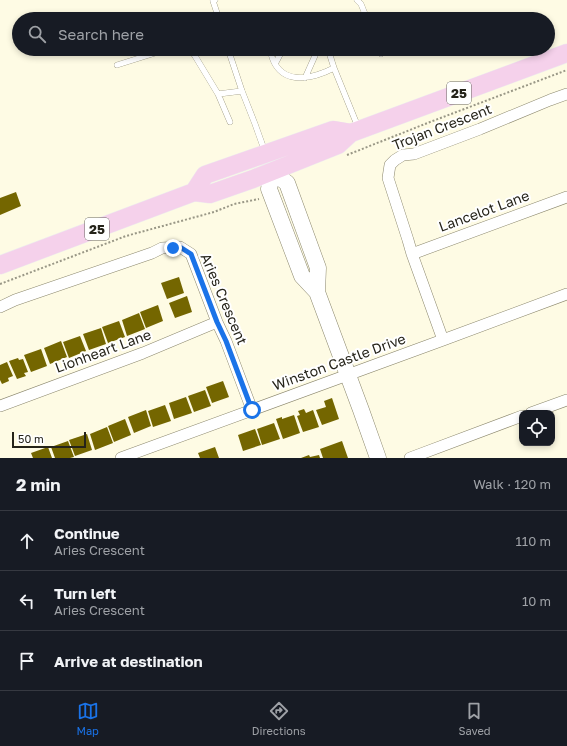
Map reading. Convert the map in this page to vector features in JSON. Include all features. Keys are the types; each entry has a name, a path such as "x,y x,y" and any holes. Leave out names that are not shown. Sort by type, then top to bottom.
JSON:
{"main road":[{"name":"25","path":"0,265 194,192 210,194 268,163 338,145 355,131 567,53"}],"street":[{"name":"Trojan Crescent","path":"444,340 412,254 388,178 390,165 394,160 403,155 414,154 567,94"},
{"path":"268,163 269,189 302,276 317,292 378,458"},
{"name":"Lancelot Lane","path":"412,254 567,197"},
{"name":"Aries Crescent","path":"0,307 15,300 152,253 162,248 180,247 191,254 252,410"},
{"name":"Winston Castle Drive","path":"121,458 567,294"},
{"name":"Lionheart Lane","path":"0,406 143,353 217,322"},
{"path":"539,410 567,400"},
{"path":"410,458 519,417"}],"lane":[{"path":"215,0 213,1 217,12"},
{"path":"357,0 364,12"},
{"path":"117,65 146,56"},
{"path":"195,56 218,94 230,122"},
{"path":"230,56 268,163"},
{"path":"272,56 275,64 284,74 295,77 305,78 322,74 334,68"},
{"path":"275,64 279,56"},
{"path":"305,78 315,56"},
{"path":"330,56 355,131"},
{"path":"218,94 242,91"}],"path":[{"path":"342,158 430,122 567,70"},
{"path":"0,284 126,236 214,212 234,204 263,197"}],"building":[{"path":"16,192 21,206 0,215 0,198"},
{"path":"179,277 184,293 167,299 161,283"},
{"path":"187,296 192,312 175,318 169,303"},
{"path":"158,305 163,321 146,328 140,312"},
{"path":"139,313 145,329 127,336 122,320"},
{"path":"119,321 125,337 108,343 102,327"},
{"path":"101,328 106,344 89,350 83,334"},
{"path":"80,336 86,351 69,358 63,342"},
{"path":"61,341 67,357 50,364 44,348"},
{"path":"41,349 47,366 31,372 24,355"},
{"path":"18,358 19,360 23,359 28,372 24,373 26,376 17,379 9,361"},
{"path":"7,362 13,376 8,378 9,381 2,384 0,380 0,365"},
{"path":"223,381 229,397 212,403 206,387"},
{"path":"205,390 211,406 194,412 188,396"},
{"path":"186,397 192,413 174,419 169,403"},
{"path":"332,398 339,419 322,425 316,410 326,407 324,401"},
{"path":"165,405 171,421 153,427 148,411"},
{"path":"304,409 306,413 313,410 319,427 303,432 297,416 300,415 298,411"},
{"path":"146,410 151,426 134,433 128,417"},
{"path":"294,415 300,433 283,439 276,419 282,417 282,419"},
{"path":"125,419 131,435 114,442 108,426"},
{"path":"274,423 280,439 262,445 257,429"},
{"path":"107,427 113,443 95,450 90,434"},
{"path":"255,429 261,445 243,451 238,435"},
{"path":"87,434 92,450 75,456 69,440"},
{"path":"68,441 74,457 55,458 51,447"},
{"path":"342,441 348,458 323,458 320,449"},
{"path":"48,447 52,458 33,458 31,453"},
{"path":"215,447 219,458 200,458 198,453"},
{"path":"309,455 310,457 319,455 320,458 301,458"}],"route":[{"path":"173,248 180,247 191,254 197,274 226,341 252,410"}]}
